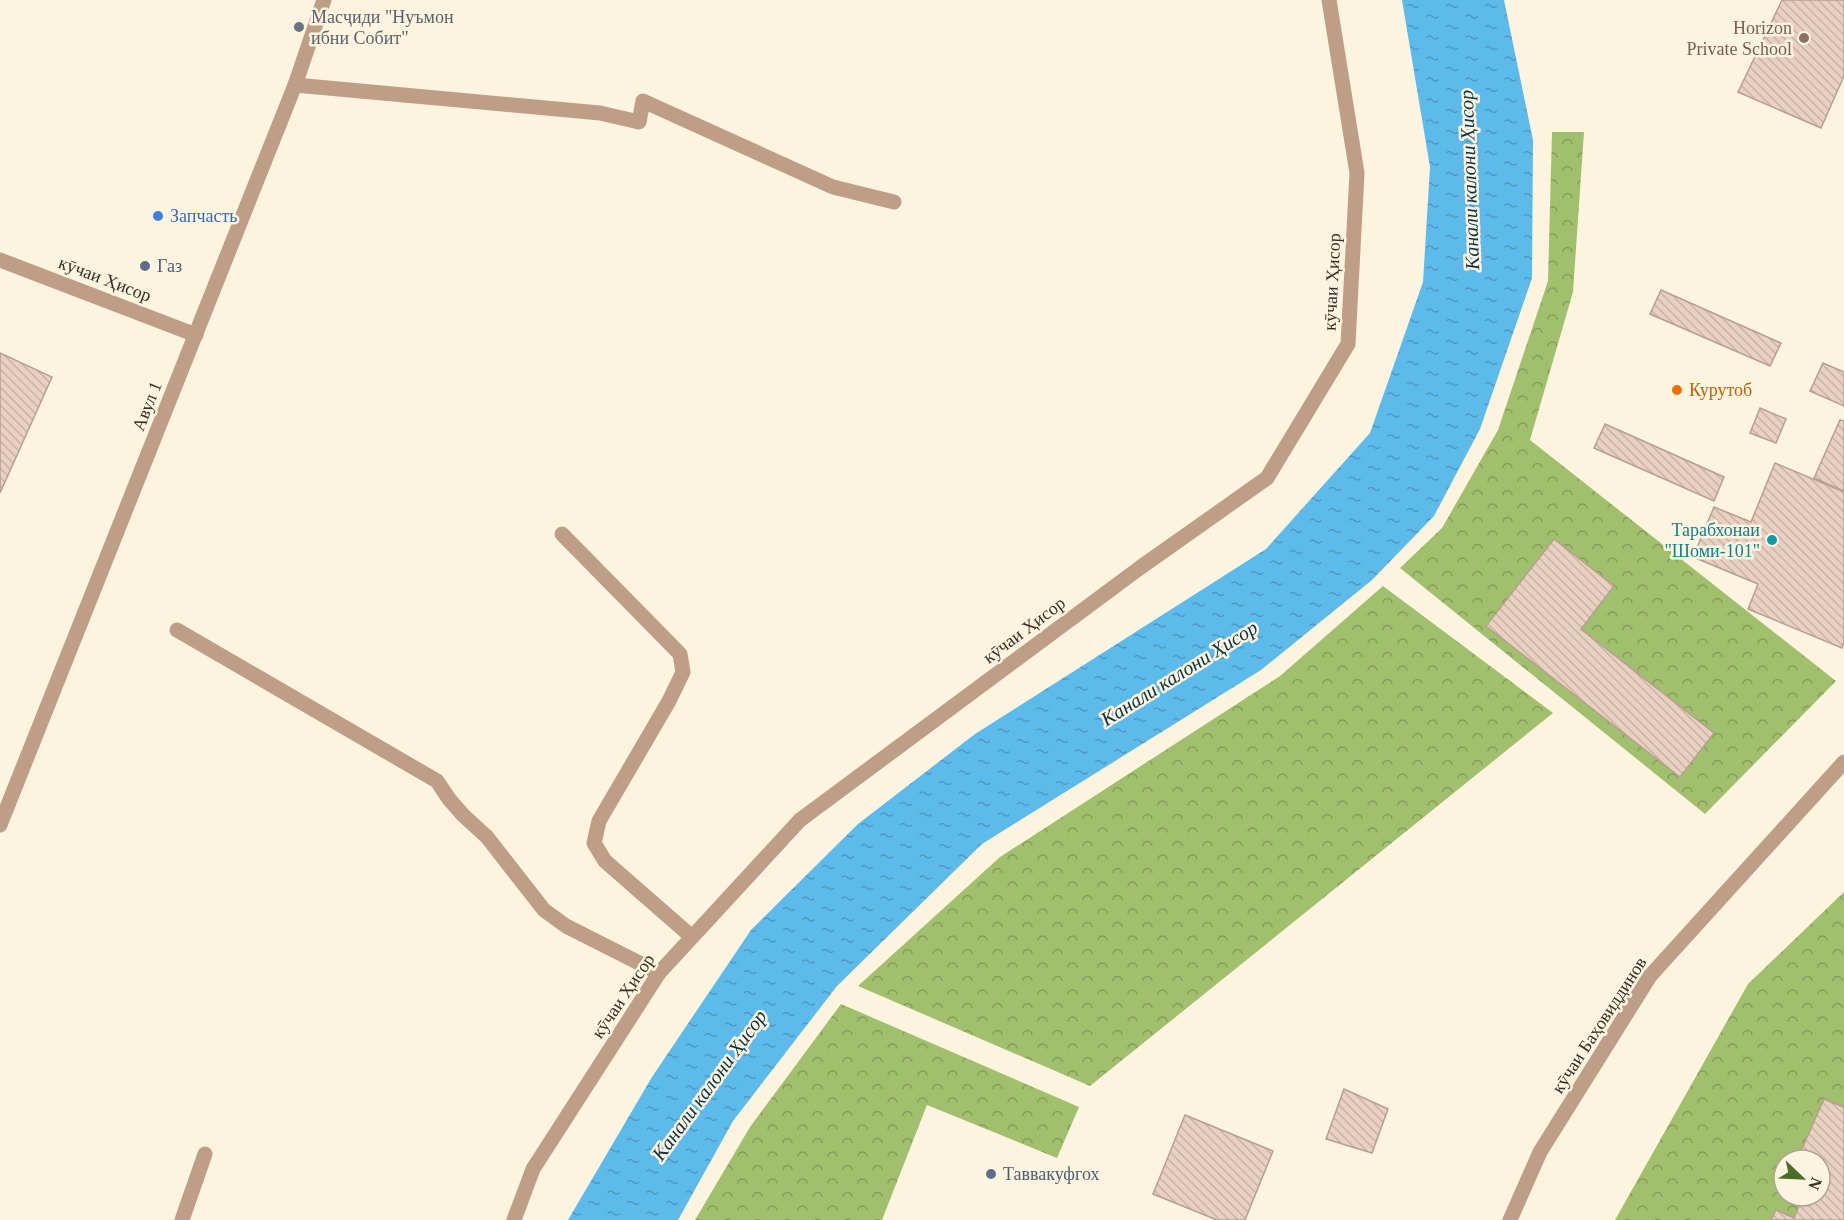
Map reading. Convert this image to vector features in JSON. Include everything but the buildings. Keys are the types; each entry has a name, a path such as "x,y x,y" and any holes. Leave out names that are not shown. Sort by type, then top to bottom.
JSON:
{"street":[{"name":"Авул 1","path":"0,825 295,85 324,0"},
{"name":"кӯчаи Ҳисор","path":"514,1220 533,1169 659,973 800,820 1131,574 1267,478 1348,344 1357,172 1329,0"},
{"path":"295,85 600,113 639,122 643,101 833,187 894,202"},
{"name":"кӯчаи Ҳисор","path":"0,260 196,335"},
{"path":"561,534 680,654 683,672 669,701 599,821 594,843 605,861 692,937"},
{"path":"177,630 437,781 463,815 487,837 544,910 566,926 659,973"},
{"name":"кӯчаи Баҳовиддинов","path":"1510,1220 1540,1152 1650,976 1844,762"},
{"path":"182,1220 205,1154"}],"green space":[{"path":"1552,132 1584,132 1573,292 1530,440 1836,681 1705,814 1400,568 1442,528 1498,430 1548,281"},
{"path":"1383,586 1553,713 1090,1086 858,986 1000,857 1280,676"},
{"path":"1844,892 1844,1220 1615,1220 1748,984"},
{"path":"841,1004 1079,1107 1057,1158 927,1105 882,1220 695,1220 750,1127"}],"water":[{"name":"Канали калони Ҳисор","path":"1402,0 1504,0 1533,140 1532,278 1480,429 1434,516 1372,580 1261,670 982,844 837,986 733,1121 678,1220 568,1220 652,1077 751,930 858,824 975,734 1266,549 1370,433 1423,282 1430,167"}],"place":[{"name":"Масҷиди \"Нуъмон ибни Собит\"","path":"299,27"},
{"name":"Horizon Private School","path":"1804,38"},
{"name":"Запчасть","path":"158,216"},
{"name":"Газ","path":"145,266"},
{"name":"Курутоб","path":"1677,390"},
{"name":"Тарабхонаи \"Шоми-101\"","path":"1772,540"},
{"name":"Таввакуфгох","path":"991,1174"}]}
